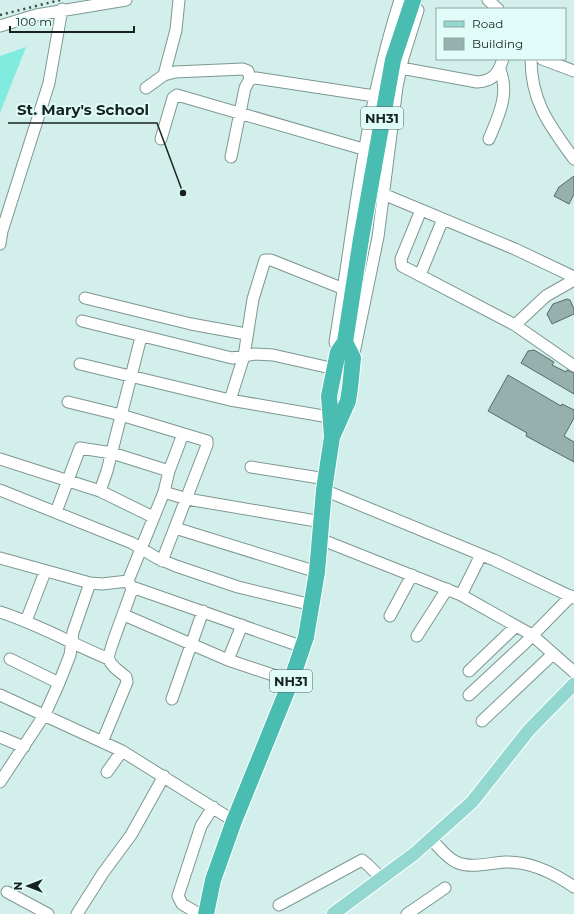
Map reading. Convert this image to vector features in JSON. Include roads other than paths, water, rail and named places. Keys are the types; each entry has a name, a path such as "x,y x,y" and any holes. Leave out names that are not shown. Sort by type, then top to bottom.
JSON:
{"highway":[{"name":"NH31","path":"206,914 213,880 234,820 291,681 303,647 317,572 325,485 332,437 348,402 350,388 345,351 361,239 393,60 416,5"},
{"name":"NH31","path":"332,437 329,417 331,386 335,369 345,351"},
{"path":"331,386 338,379 346,381 350,388"}],"main road":[{"path":"333,914 431,839 472,802 529,730 574,684"}],"street":[{"path":"0,26 62,9 126,0"},
{"path":"164,75 176,30 179,0"},
{"path":"400,0 374,96 363,149 350,235 344,289 335,342 345,351 378,237 395,100 416,5"},
{"path":"488,0 497,8"},
{"path":"0,244 4,225 49,83 62,9"},
{"path":"401,68 477,82 486,82 494,78 500,70 503,60"},
{"path":"531,60 534,80 543,115 574,159"},
{"path":"545,60 574,70"},
{"path":"146,88 164,75 175,72 243,69 248,71 250,79"},
{"path":"489,139 501,107 503,96 503,79 500,70"},
{"path":"231,157 246,83 250,79 256,78 395,100"},
{"path":"161,139 173,98 177,95 363,149"},
{"path":"383,194 443,219 574,279"},
{"path":"421,210 401,263 404,268 420,274 515,325 574,366"},
{"path":"420,274 443,219"},
{"path":"230,400 244,356 246,334 253,299 264,260 271,260 344,289"},
{"path":"515,325 546,296 574,279"},
{"path":"85,298 191,324 246,334"},
{"path":"82,321 141,337 232,358 255,354 273,355 335,369"},
{"path":"100,491 112,453 130,376 141,337"},
{"path":"80,364 230,400 329,417"},
{"path":"68,402 121,415 206,440 207,444 162,561"},
{"path":"103,740 127,682 126,676 111,663 108,653 124,615 130,584 141,549 164,492 169,471 183,434"},
{"path":"56,512 80,448 112,453 169,471"},
{"path":"0,459 100,491 153,517"},
{"path":"251,467 325,485 572,597 469,696"},
{"path":"0,490 132,543 162,561 238,587 312,605"},
{"path":"164,492 186,500 322,522"},
{"path":"175,528 317,572"},
{"path":"320,539 461,595 532,635 574,672"},
{"path":"461,595 481,555"},
{"path":"0,558 90,583 130,584 303,647"},
{"path":"26,620 46,572"},
{"path":"390,616 412,575"},
{"path":"0,780 24,747 44,714 59,684 70,655 73,632 90,583"},
{"path":"417,636 447,589"},
{"path":"172,699 203,611"},
{"path":"0,612 26,620 72,644 109,659"},
{"path":"124,615 228,660 291,681"},
{"path":"228,660 242,624"},
{"path":"470,671 516,626"},
{"path":"482,721 554,654"},
{"path":"10,659 59,684"},
{"path":"0,695 103,740 234,820"},
{"path":"0,736 24,747"},
{"path":"107,772 122,751"},
{"path":"77,914 103,873 131,835 164,776"},
{"path":"199,914 182,904 178,896 201,826 213,807"},
{"path":"431,839 457,863 477,865 504,862 531,866 547,871 574,887"},
{"path":"279,905 362,860 381,878"},
{"path":"406,914 445,888"},
{"path":"7,892 48,914"}],"railway":[{"path":"0,15 60,0"}],"place":[{"name":"St. Mary's School","path":"183,193"}]}
